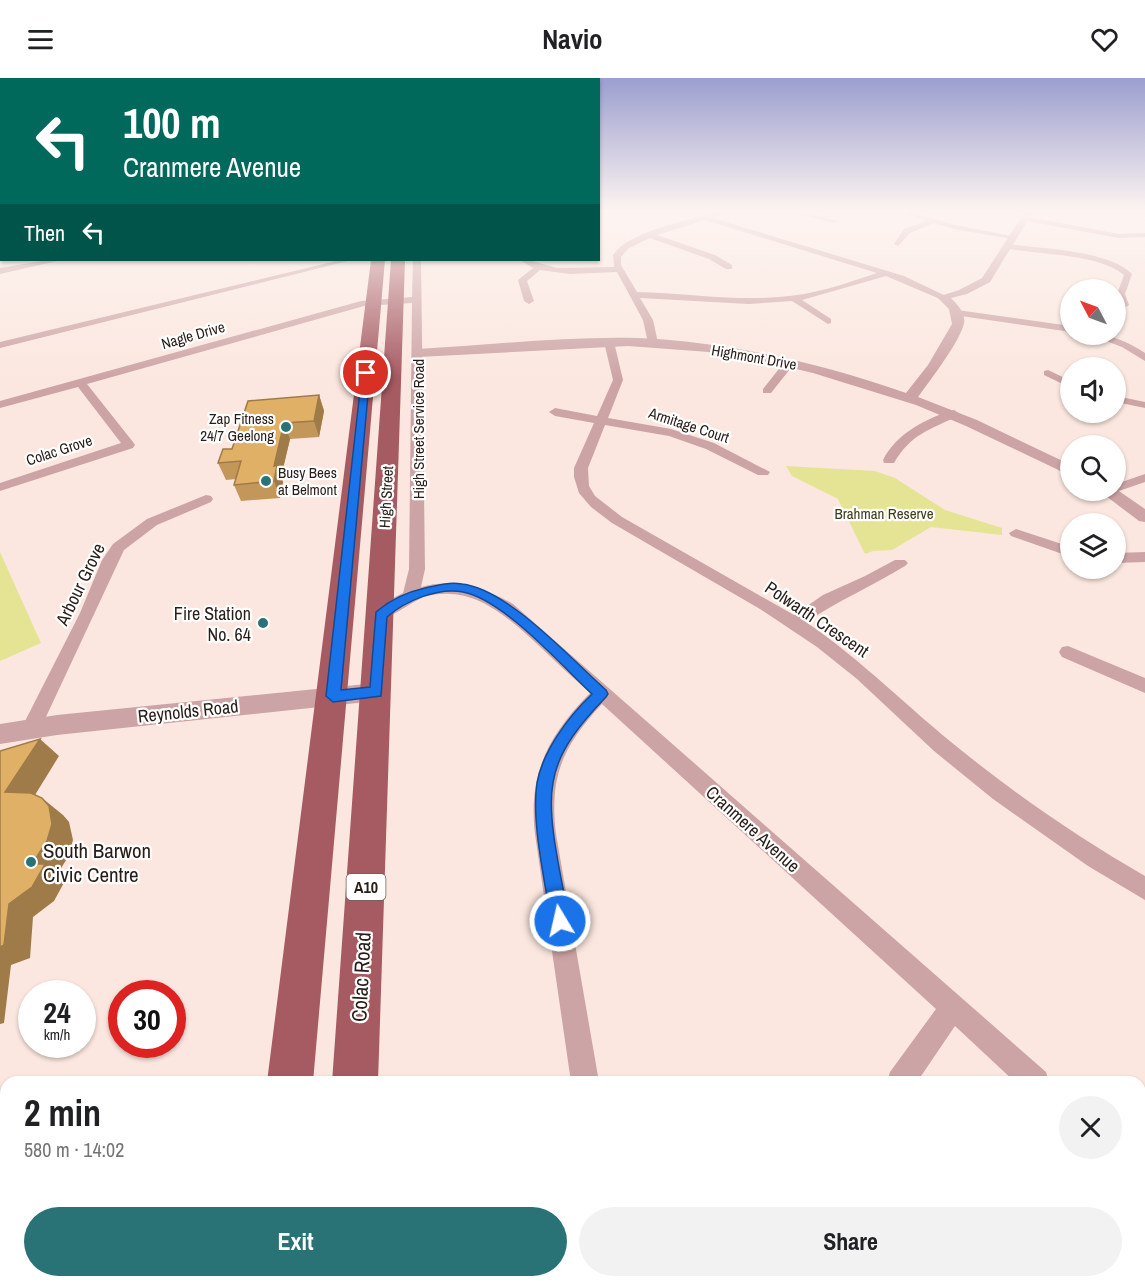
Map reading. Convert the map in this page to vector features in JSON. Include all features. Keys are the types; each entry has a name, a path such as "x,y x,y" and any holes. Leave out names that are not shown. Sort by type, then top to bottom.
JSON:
{"highway":[{"name":"High Street","path":"333,696 377,266"},
{"name":"High Street","path":"376,692 398,266"},
{"name":"Colac Road","path":"355,1076 376,692"},
{"path":"291,1076 333,696"}],"street":[{"path":"0,271 24,266"},
{"path":"0,345 322,266"},
{"name":"High Street Service Road","path":"410,598 417,569 417,266"},
{"path":"619,266 648,320 653,343"},
{"path":"864,266 919,285 943,297 957,313 958,324 946,346 910,397"},
{"path":"943,297 963,292 986,280 995,266"},
{"path":"1118,266 1128,274 1126,280"},
{"path":"529,301 522,280 539,267 568,270 620,270"},
{"path":"635,295 742,301 794,298 838,289 886,273"},
{"path":"794,298 828,321"},
{"path":"396,301 416,300"},
{"name":"Nagle Drive","path":"0,405 364,303 396,301"},
{"path":"957,313 1060,327"},
{"name":"Highmont Drive","path":"418,353 609,342 653,343 729,351 790,362 910,397 954,414 1060,466"},
{"name":"Polwarth Crescent","path":"609,342 618,380 581,468 579,479 588,498 617,520 793,623 850,663 953,755 999,791 1104,864 1145,889"},
{"path":"1126,345 1145,358"},
{"path":"767,391 790,362"},
{"path":"1048,373 1060,379"},
{"name":"Colac Grove","path":"0,487 129,445 81,383"},
{"path":"1126,401 1145,405"},
{"name":"Armitage Court","path":"555,412 650,428 691,439 763,472"},
{"path":"889,460 893,448 923,428 954,414"},
{"path":"1126,484 1145,477"},
{"name":"Arbour Grove","path":"31,729 118,547 152,522 206,499"},
{"path":"1122,501 1145,517"},
{"path":"1016,533 1060,548"},
{"path":"1126,558 1145,557"},
{"path":"793,623 830,599 871,580 900,563"},
{"name":"Cranmere Avenue","path":"417,569 494,599 507,608 1029,1076"},
{"name":"Cranmere Avenue","path":"380,615 392,605 441,588 464,588"},
{"path":"1068,652 1145,686"},
{"name":"Reynolds Road","path":"0,734 376,692"},
{"path":"584,1076 544,800 545,781 562,740 578,717 601,694"},
{"path":"904,1076 952,1008"}],"green space":[{"name":"Brahman Reserve","path":"786,466 875,471 895,478 945,510 1002,528 1002,535 931,527 892,550 865,554 838,499 792,476"},
{"path":"0,552 41,643 0,661"}],"building":[{"path":"319,395 314,421 284,423 274,466 277,465 274,481 234,485 241,461 218,463 223,449 232,449 248,401"},
{"path":"40,739 5,792 31,793 42,798 49,806 52,824 47,841 32,864 45,864 32,887 9,904 4,945 0,947 0,751"}],"place":[{"name":"Zap Fitness 24/7 Geelong","path":"286,427"},
{"name":"Busy Bees at Belmont","path":"266,481"},
{"name":"Fire Station No. 64","path":"263,623"},
{"name":"South Barwon Civic Centre","path":"31,862"}],"route":[{"path":"366,373 333,696 376,692 380,615 392,605 418,594 447,587 464,588 494,599 507,608 601,694 578,717 562,740 545,781 546,829 560,921"}]}
